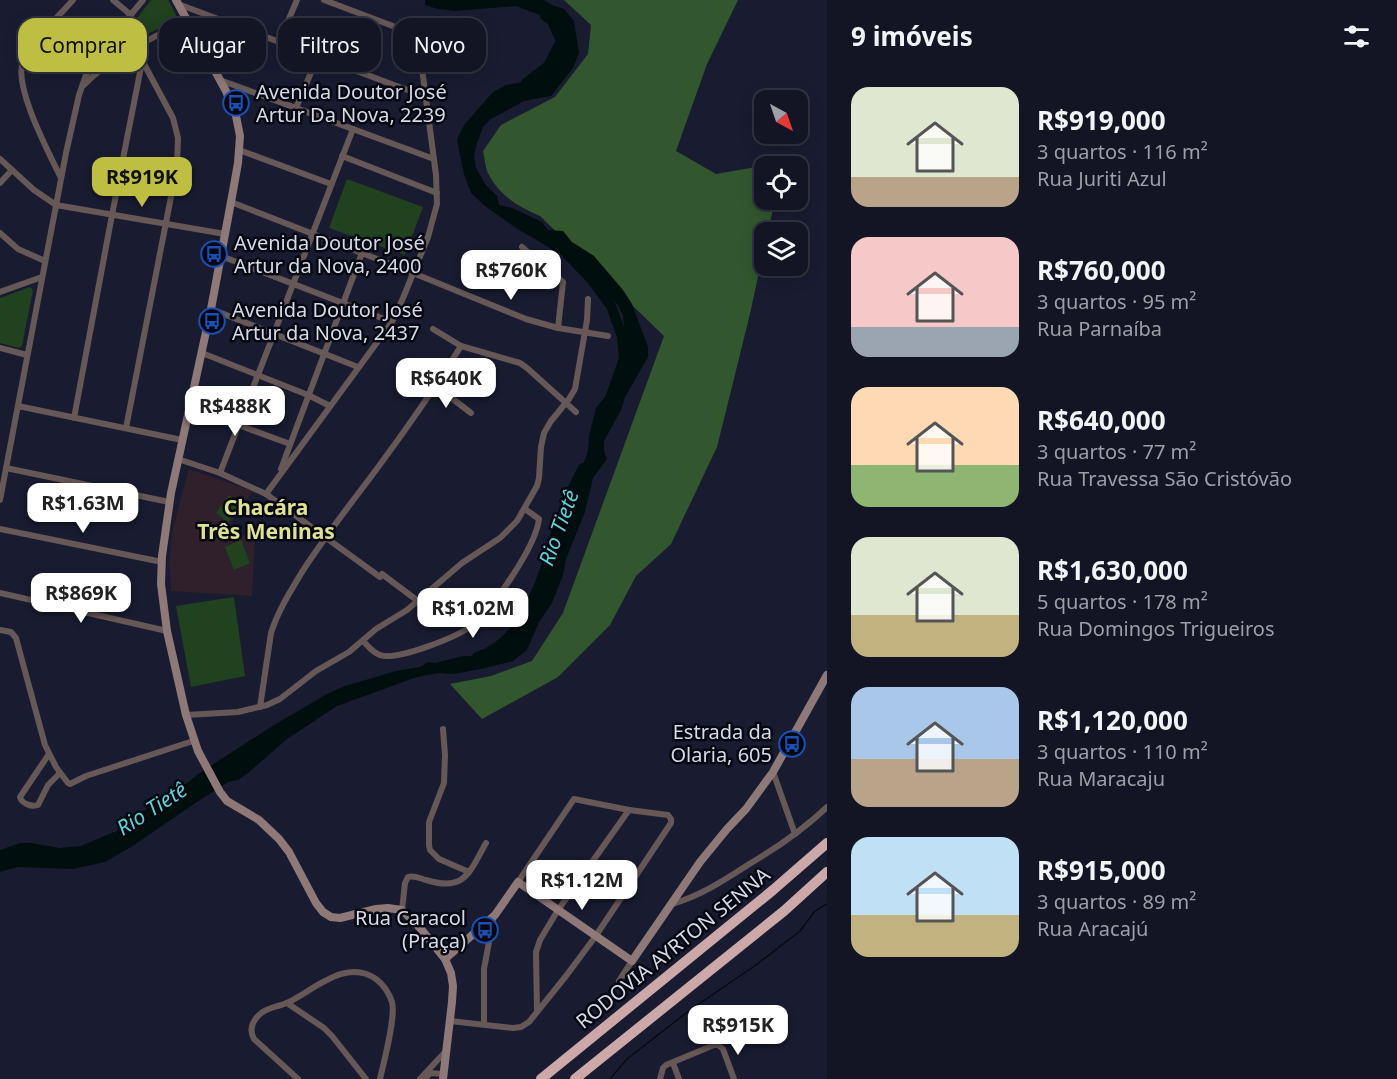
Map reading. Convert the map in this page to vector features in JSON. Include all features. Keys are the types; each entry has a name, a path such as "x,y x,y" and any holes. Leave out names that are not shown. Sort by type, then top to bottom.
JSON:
{"highway":[{"name":"RODOVIA AYRTON SENNA","path":"541,1079 773,890 827,843"},
{"name":"RODOVIA AYRTON SENNA","path":"575,1079 784,911 827,873"}],"main road":[{"path":"177,2 185,18"},
{"path":"215,72 236,116 240,136 239,150 211,309 169,502 162,562 162,599 167,631 186,715 201,760 220,792 227,801 259,820 279,839 299,868 316,903 323,912 331,917 340,918 376,909 402,910 445,959 453,986 443,1077"},
{"path":"445,959 495,915 518,882 632,961 700,862 746,809 773,772 827,675"}],"street":[{"path":"61,178 29,105 22,86 21,73 27,55 73,0"},
{"path":"113,0 131,15"},
{"path":"128,18 143,0"},
{"path":"289,18 297,0"},
{"path":"266,494 392,322 404,298 432,224 438,194 417,36 324,0"},
{"path":"177,2 278,42"},
{"path":"126,428 177,166 178,138 173,118 147,71"},
{"path":"0,500 73,118 88,72"},
{"path":"81,88 99,72"},
{"path":"74,418 140,72"},
{"path":"296,108 311,72"},
{"path":"360,72 426,97"},
{"path":"220,80 434,159"},
{"path":"220,474 353,129"},
{"path":"239,150 331,184"},
{"path":"342,156 438,194"},
{"path":"0,159 39,194 56,205 225,234"},
{"path":"0,183 12,170"},
{"path":"231,202 519,317 558,328 608,336"},
{"path":"0,233 18,249 45,261"},
{"path":"522,247 563,282 558,328"},
{"path":"278,478 362,253"},
{"path":"221,256 392,322"},
{"path":"0,292 42,277"},
{"path":"186,715 238,712 280,699 316,671 349,652 376,629 407,610 462,563 510,530 525,509 537,486 544,433 572,394 576,384 588,299"},
{"path":"211,309 358,367"},
{"path":"433,329 461,346 520,363 576,412"},
{"path":"260,707 267,649 274,623 284,603 325,537 378,468 436,386 461,346"},
{"path":"0,348 27,355"},
{"path":"202,352 330,406"},
{"path":"436,386 471,413"},
{"path":"18,406 182,440"},
{"path":"189,406 290,444"},
{"path":"178,459 266,494 418,601"},
{"path":"6,468 169,502"},
{"path":"363,641 378,655 392,656 450,638 469,627 505,588 532,541 539,522 538,518 525,509"},
{"path":"0,529 162,562"},
{"path":"0,593 167,631"},
{"path":"0,630 11,632 16,638 45,745 66,782 70,784 86,776 194,741"},
{"path":"443,729 444,783 429,822 429,846 439,859 469,872"},
{"path":"49,754 20,800 38,805 48,785 60,773"},
{"path":"773,772 795,834"},
{"path":"450,1021 513,1028 521,1027 529,1022 595,937 671,823 671,819 668,815 574,799 518,882"},
{"path":"671,904 694,897 772,850 827,807"},
{"path":"537,1011 537,945 558,910 629,810"},
{"path":"402,910 406,879 410,876 447,885 461,881 486,843"},
{"path":"484,1024 484,969 495,915"},
{"path":"619,981 632,961"},
{"path":"298,1079 254,1039 252,1025 265,1010 287,1003 337,975 351,972 363,972 374,977 388,992 392,1003 393,1014 380,1079"},
{"path":"287,1003 324,1028 366,1079"},
{"path":"660,1079 666,1065 714,1045 721,1046 734,1079"},
{"path":"420,1079 446,1051"},
{"path":"673,1063 679,1079"},
{"path":"425,1079 430,1073 443,1077"}],"shaded area":[{"path":"189,469 253,491 225,531 226,542 248,533 255,539 252,596 171,591 169,560 173,528"}],"green space":[{"path":"151,0 168,0 177,17 159,18 159,28 147,34 147,18 137,18"},
{"path":"564,0 738,0 707,64 676,151 716,174 754,167 754,210 773,210 770,222 754,222 754,276 758,276 717,447 671,544 636,576 610,625 558,677 482,719 450,684 491,676 532,661 563,613 664,336 540,216 505,195 494,183 487,169 483,151 501,125 555,97 588,54 591,25"},
{"path":"347,179 423,207 405,255 329,228"},
{"path":"30,287 33,290 22,346 19,348 0,343 0,298"},
{"path":"229,495 241,504 228,522 216,513"},
{"path":"241,540 250,563 234,570 225,547"},
{"path":"234,597 245,676 191,687 176,606"}],"water":[{"name":"Rio Tietê","path":"425,0 544,0 564,9 574,21 579,53 573,68 551,96 524,101 491,119 483,127 474,157 476,168 485,184 497,196 499,205 512,208 542,222 548,230 563,231 572,242 594,256 632,304 648,347 648,357 625,397 621,410 604,441 607,459 593,478 585,512 566,559 563,575 552,603 539,622 527,650 513,661 453,674 440,673 417,677 337,706 287,739 238,780 228,782 105,862 73,869 17,867 0,872 0,850 20,843 60,848 81,846 121,829 158,800 177,791 201,772 274,725 345,686 396,671 420,667 428,662 435,663 488,652 495,653 509,642 516,627 531,611 530,602 535,585 545,578 588,451 596,408 615,385 627,354 623,316 618,305 577,264 516,228 485,206 471,193 464,174 457,140 464,125 493,92 506,85 523,82 547,67 558,55 562,44 560,34 542,16 516,6 455,11 425,5"}],"waterway":[{"name":"Rio Tietê","path":"526,83 548,66 561,41 552,21 545,16"},
{"name":"Rio Tietê","path":"567,254 591,279 611,306 622,336 624,359 609,401"},
{"name":"Rio Tietê","path":"477,657 494,649 509,637 521,622 539,585 561,518 583,468"},
{"path":"610,1079 627,1059 690,1010 756,965 800,931 815,911 827,904"}],"place":[{"name":"Avenida Doutor José Artur Da Nova, 2239","path":"236,103"},
{"name":"Avenida Doutor José Artur da Nova, 2400","path":"214,254"},
{"name":"Avenida Doutor José Artur da Nova, 2437","path":"212,321"},
{"name":"Estrada da Olaria, 605","path":"792,744"},
{"name":"Rua Caracol (Praça)","path":"485,930"}],"district":[{"name":"Chacára Três Meninas","path":"266,520"}]}
